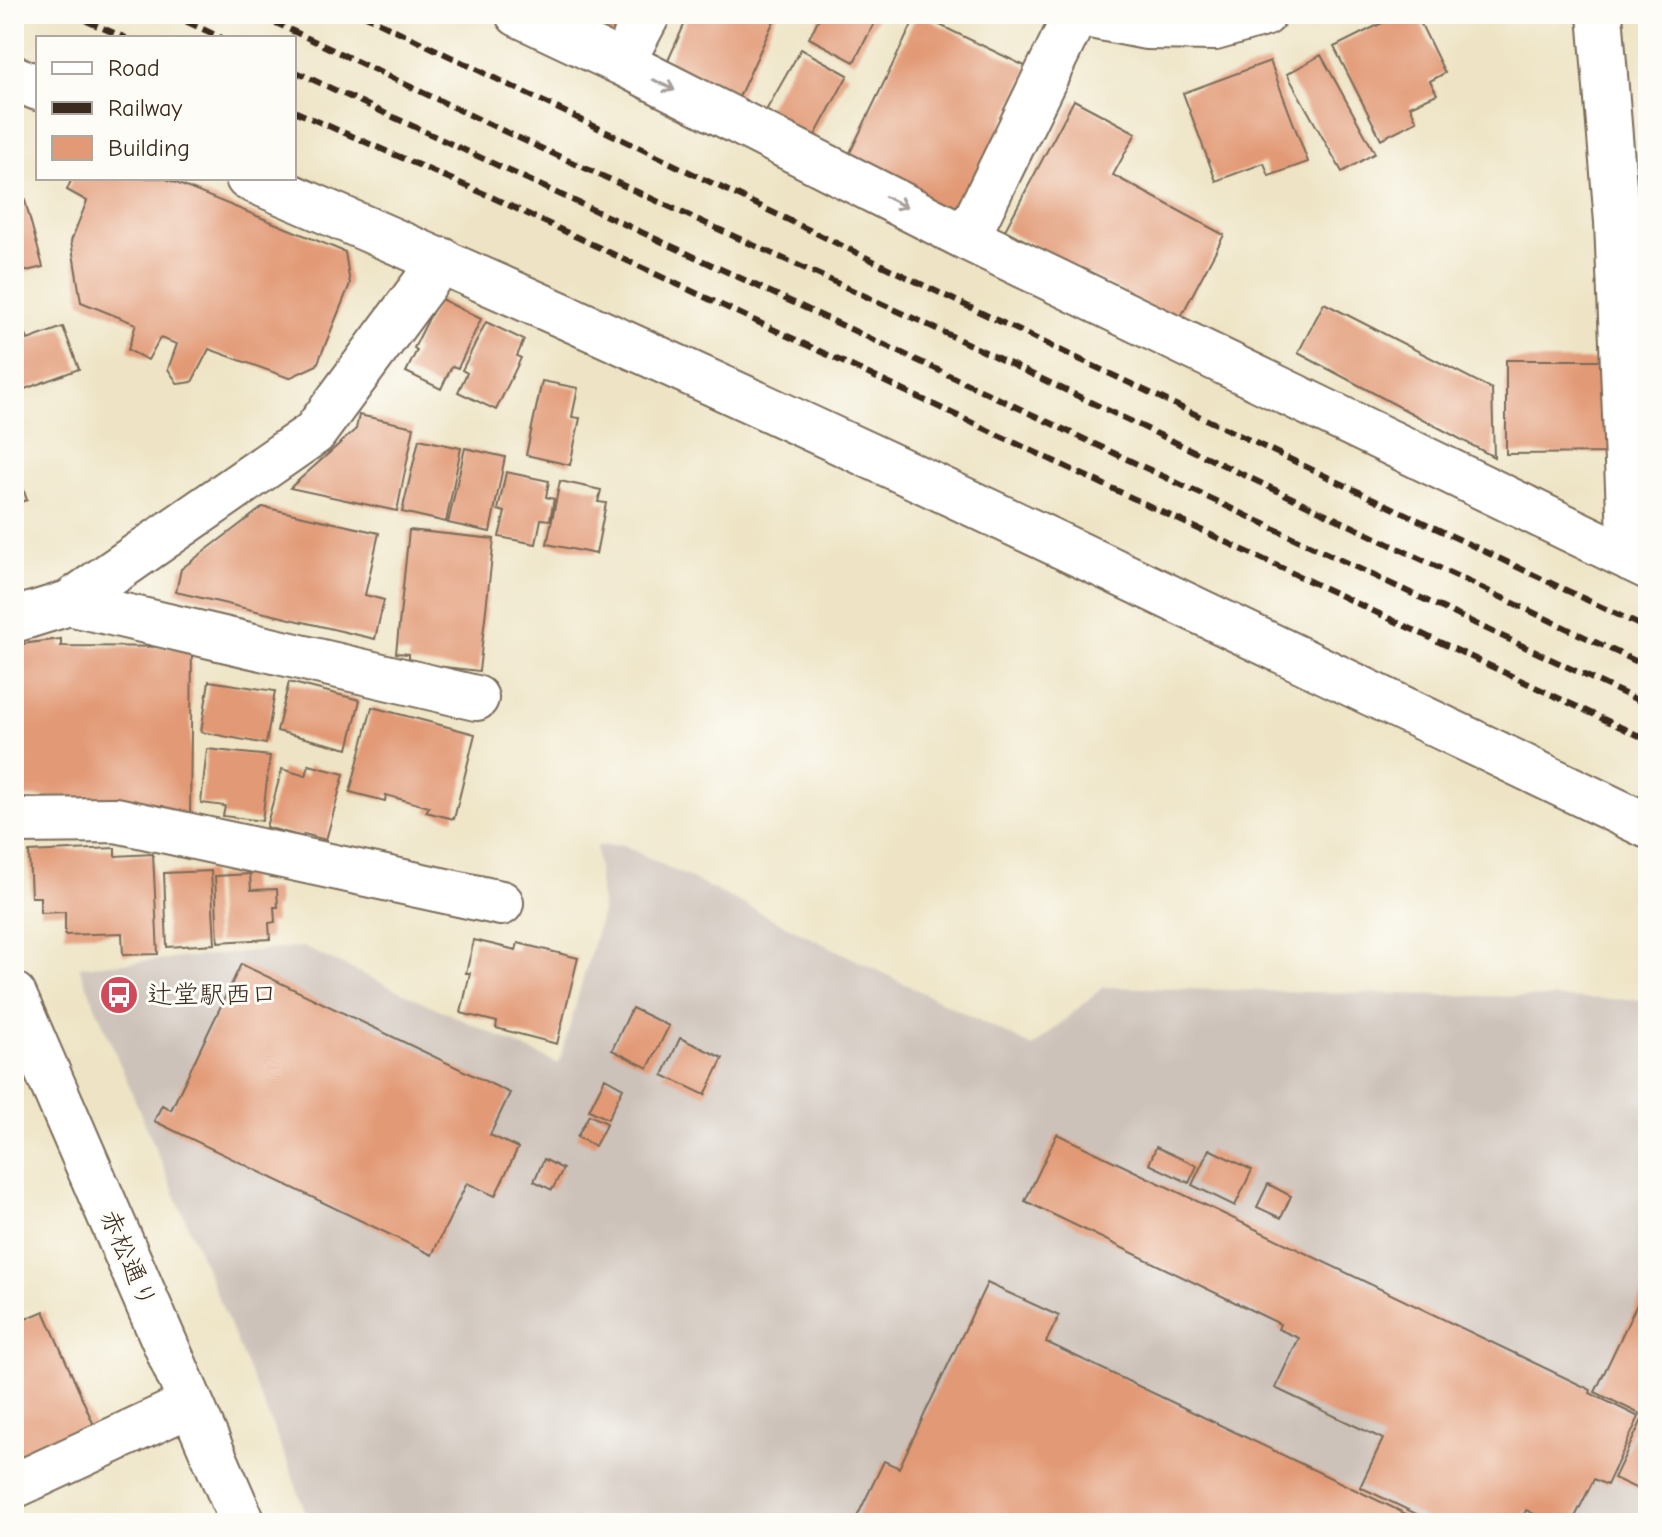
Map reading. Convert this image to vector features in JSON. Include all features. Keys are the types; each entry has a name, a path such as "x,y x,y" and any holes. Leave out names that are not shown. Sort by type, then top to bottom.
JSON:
{"street":[{"path":"518,14 622,63 967,238 1639,563 1632,215 1600,14"},
{"path":"622,63 648,14"},
{"path":"967,238 1078,14 1146,27 1215,28 1264,14"},
{"path":"14,78 36,87"},
{"path":"253,180 442,260 737,392 1648,826"},
{"path":"14,620 69,603 314,433 442,260"},
{"path":"69,603 476,698"},
{"path":"14,821 116,820 501,903"},
{"name":"赤松通り","path":"14,995 243,1523"},
{"path":"14,1486 191,1404"}],"shaded area":[{"path":"623,845 1033,1047 1103,987 1648,1000 1648,1523 309,1523 289,1466 79,967 303,947 559,1064 602,912 596,846"}],"building":[{"path":"572,14 639,14 625,44"},
{"path":"689,14 777,14 738,99 666,65"},
{"path":"821,14 879,14 854,62 809,38"},
{"path":"917,14 1029,68 957,220 844,165"},
{"path":"1400,14 1416,14 1445,73 1430,81 1437,94 1410,106 1417,121 1381,139 1334,47"},
{"path":"801,49 848,75 812,141 764,114"},
{"path":"1321,55 1375,153 1342,172 1287,74"},
{"path":"1270,61 1308,162 1269,176 1264,163 1216,181 1183,93"},
{"path":"1074,100 1136,133 1113,175 1224,235 1178,322 1005,230"},
{"path":"14,160 43,267 14,274"},
{"path":"71,180 169,180 345,252 350,284 317,365 289,378 209,349 192,382 178,384 168,369 177,344 160,338 148,360 128,350 136,324 81,302 71,241 87,201 67,190"},
{"path":"439,298 481,319 458,368 452,366 441,389 406,372 417,350 414,348"},
{"path":"14,303 28,340 63,327 79,369 14,393"},
{"path":"1324,303 1492,389 1494,457 1298,353"},
{"path":"486,322 524,340 517,356 521,358 496,410 458,392 467,373 462,370"},
{"path":"1506,360 1611,360 1611,453 1506,454"},
{"path":"542,381 578,388 572,417 580,418 570,465 526,455"},
{"path":"359,415 414,427 397,511 290,488 356,429"},
{"path":"419,439 461,448 446,522 402,512"},
{"path":"465,448 505,457 490,532 448,523"},
{"path":"14,463 27,500 14,504"},
{"path":"506,472 549,481 546,497 554,499 550,520 541,519 536,544 499,537 505,512 498,510"},
{"path":"560,481 601,490 598,502 606,503 596,554 547,544"},
{"path":"263,507 379,533 365,595 384,600 375,639 176,592 181,569"},
{"path":"409,530 494,539 479,671 409,663 409,654 396,653"},
{"path":"61,639 61,646 192,647 190,816 163,816 163,806 57,805 58,798 14,797 14,645"},
{"path":"209,681 275,691 266,744 201,732"},
{"path":"289,682 360,700 348,749 277,731"},
{"path":"372,707 475,734 454,819 426,812 429,807 386,795 385,801 350,792"},
{"path":"207,749 270,756 262,821 223,816 225,806 201,803"},
{"path":"309,765 344,774 326,840 266,827 282,769 306,776"},
{"path":"115,848 115,856 153,854 158,954 123,955 122,933 65,935 65,912 40,913 40,897 31,897 29,852"},
{"path":"211,871 215,944 167,947 164,873"},
{"path":"250,874 251,890 277,889 278,907 274,907 275,922 269,923 270,939 218,942 215,876"},
{"path":"474,940 516,950 518,943 578,958 557,1044 496,1028 497,1022 461,1013"},
{"path":"241,964 510,1093 490,1135 518,1148 495,1196 467,1183 432,1255 154,1121 162,1105 171,1110"},
{"path":"632,1008 669,1026 648,1068 612,1050"},
{"path":"680,1038 723,1058 705,1095 663,1075"},
{"path":"605,1078 623,1088 608,1119 589,1110"},
{"path":"589,1115 607,1123 595,1146 577,1137"},
{"path":"1057,1134 1591,1390 1590,1393 1639,1417 1607,1485 1594,1479 1572,1523 1553,1523 1526,1510 1520,1523 1435,1523 1360,1487 1383,1439 1275,1388 1299,1338 1278,1329 1280,1324 1025,1201"},
{"path":"1156,1147 1197,1166 1189,1183 1149,1164"},
{"path":"1209,1149 1252,1170 1235,1206 1192,1185"},
{"path":"544,1159 563,1169 552,1190 534,1181"},
{"path":"1268,1184 1291,1196 1281,1218 1257,1207"},
{"path":"1648,1281 1648,1494 1614,1478 1644,1416 1595,1392"},
{"path":"987,1283 1059,1316 1046,1342 1425,1523 854,1523 884,1461 899,1468"},
{"path":"44,1311 100,1439 14,1476 14,1324"}],"railway":[{"path":"70,14 121,36"},
{"path":"170,14 218,36"},
{"path":"257,14 508,133 922,322 1648,667"},
{"path":"362,14 946,296 1648,629"},
{"path":"296,72 1648,705"},
{"path":"296,112 485,194 1648,740"}],"place":[{"name":"辻堂駅西口","path":"119,995"}]}
